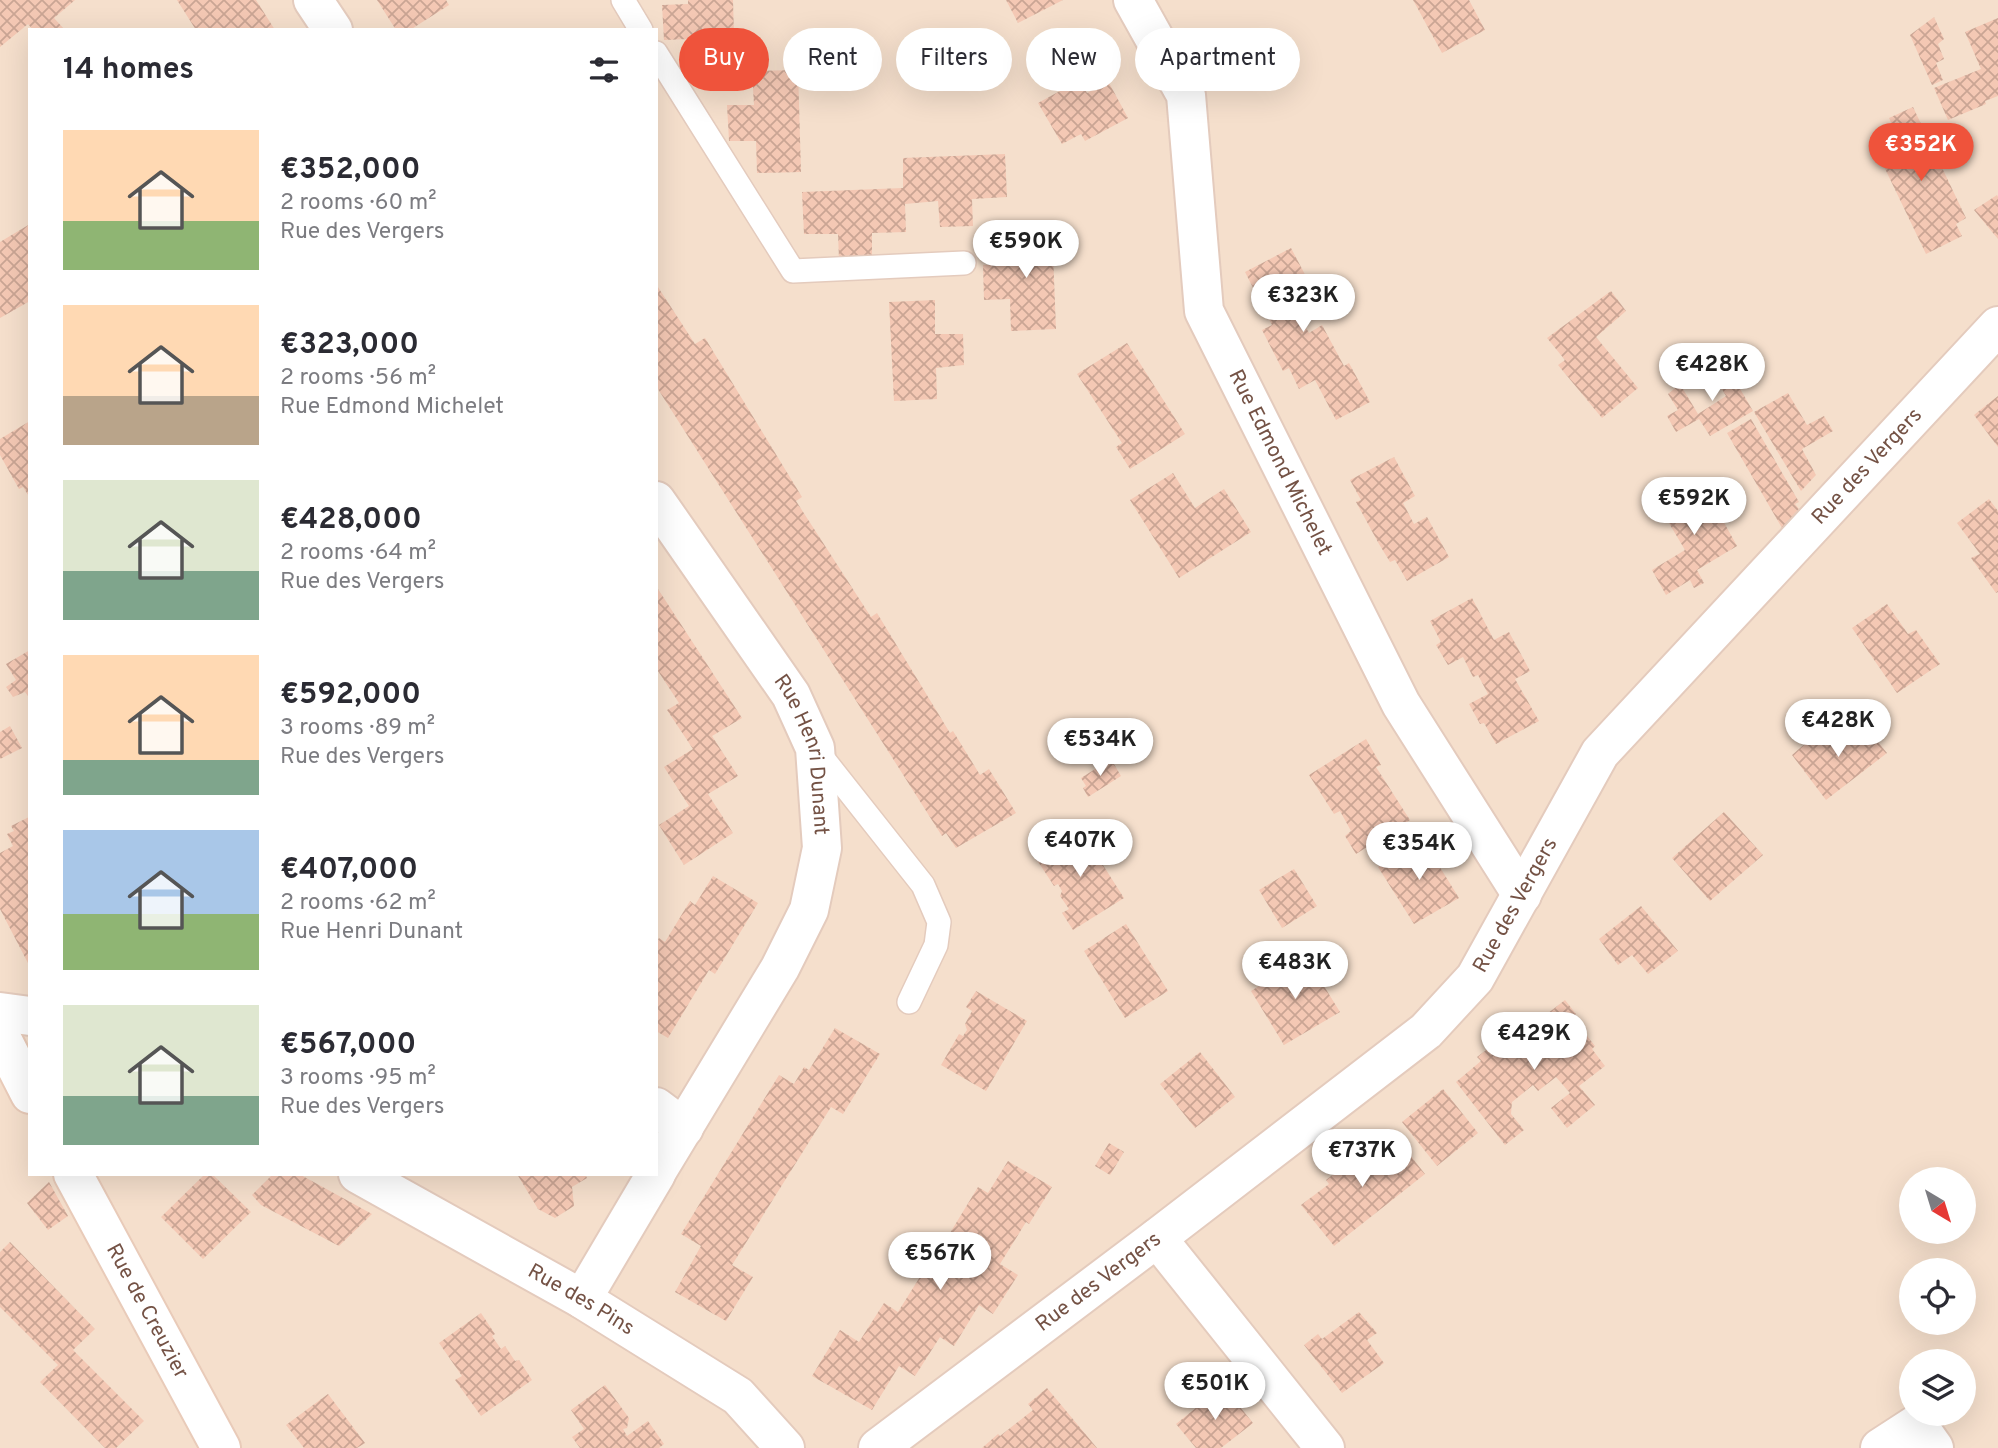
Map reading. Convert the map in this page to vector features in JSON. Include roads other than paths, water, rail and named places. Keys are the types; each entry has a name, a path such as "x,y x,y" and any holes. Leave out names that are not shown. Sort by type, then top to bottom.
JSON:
{"street":[{"path":"313,0 332,28"},
{"name":"Rue Edmond Michelet","path":"1133,0 1186,95 1204,311 1401,704 1522,895"},
{"name":"Rue des Vergers","path":"878,1448 1426,1031 1475,978 1600,753 1998,326"},
{"name":"Rue Henri Dunant","path":"658,504 791,695 815,748 822,848 809,910 780,968 670,1118 658,1166"},
{"path":"0,1012 28,1016"},
{"path":"0,1035 28,1090"},
{"name":"Rue de Creuzier","path":"74,1176 220,1448"},
{"name":"Rue des Pins","path":"362,1176 582,1299 738,1396 785,1448"},
{"name":"Rue Henri Dunant","path":"582,1299 655,1176"},
{"path":"1157,1238 1325,1448"},
{"path":"1880,1448 1917,1424 1934,1448"}],"lane":[{"path":"623,0 641,28"},
{"path":"658,56 793,271 964,263"},
{"path":"815,748 923,886 939,922 936,945 909,1002"}]}
